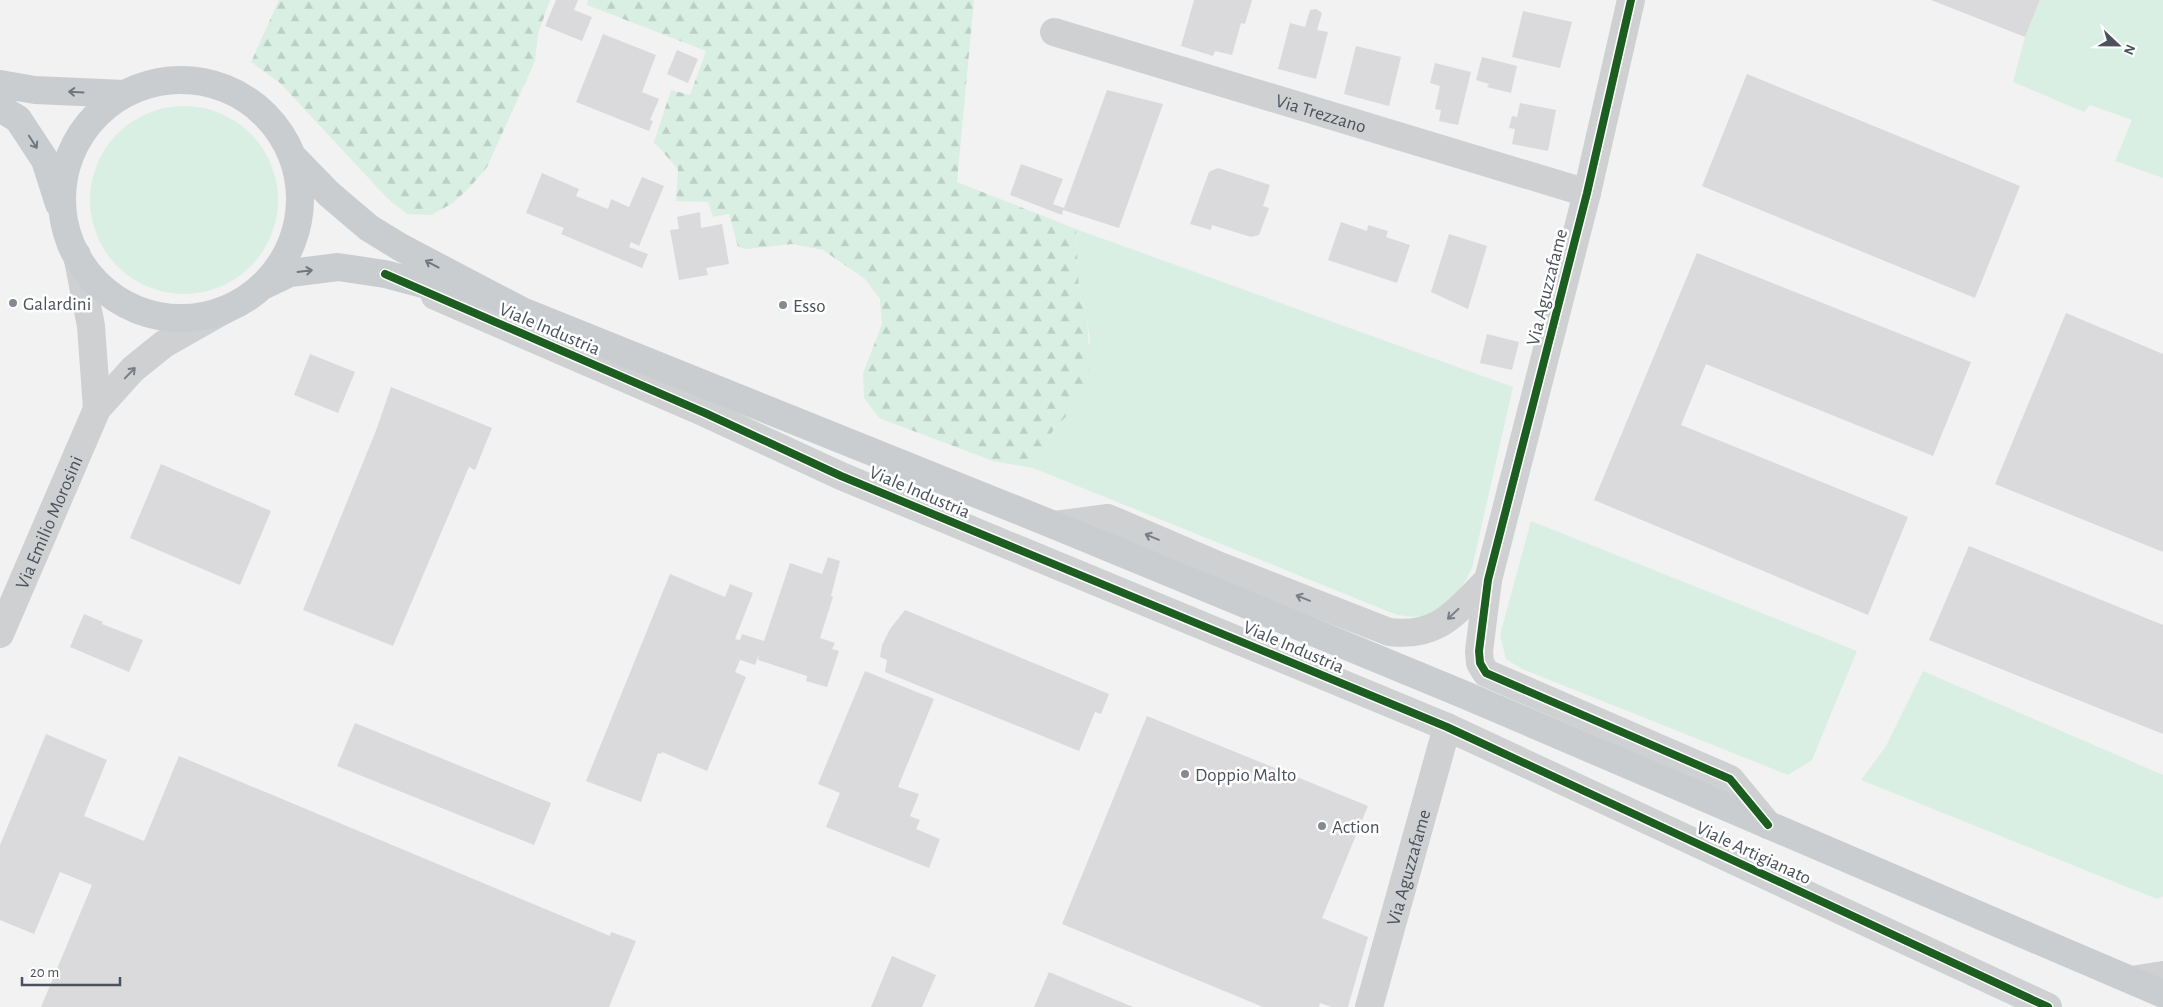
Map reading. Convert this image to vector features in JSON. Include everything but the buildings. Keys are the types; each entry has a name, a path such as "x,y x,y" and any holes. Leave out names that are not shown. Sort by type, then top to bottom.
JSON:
{"main road":[{"name":"Viale Industria","path":"0,108 18,119 45,160 66,226 77,255 89,273 103,288 121,301 140,310 160,316 182,317 224,310 243,300 260,287 276,270 288,250 296,228 300,204 299,181 294,158 284,138 270,119 254,104 234,92 220,86 191,80 168,80 146,85 125,94 107,106 91,122 78,140 69,160 64,182 63,204 66,226"},
{"name":"Viale Industria","path":"0,84 35,90 125,94"},
{"name":"Viale Industria","path":"294,158 329,194 369,228 400,247 522,311 1054,525 1465,695"},
{"name":"Viale Industria","path":"260,287 290,273 338,267 385,274 522,311"},
{"name":"Viale Artigianato","path":"1465,695 2163,994"}],"street":[{"name":"Via Aguzzafame","path":"1630,0 1587,193 1488,580 1479,651 1480,663 1486,673 1730,779 1768,825"},
{"name":"Via Trezzano","path":"1054,32 1587,193"},
{"name":"Via Emilio Morosini","path":"77,255 91,326 97,409"},
{"name":"Viale Industria","path":"385,274 705,413 841,476 1447,727"},
{"name":"Via Emilio Morosini","path":"0,634 97,409 133,369 156,350 224,310"},
{"path":"1054,525 1108,518 1220,566 1389,632 1407,634 1425,631 1442,624 1488,580"},
{"name":"Via Aguzzafame","path":"1369,1007 1447,727"},
{"name":"Viale Artigianato","path":"1447,727 2048,1007"},
{"path":"2131,980 2163,975"}],"green space":[{"path":"279,0 550,0 538,34 535,61 487,167 453,203 431,215 407,214 388,199 280,83 251,62"},
{"path":"588,0 974,0 957,182 1076,229 1079,292 1087,317 1090,366 1083,391 1069,413 1052,432 1042,455 1033,468 993,461 879,418 864,398 863,373 882,324 880,299 865,279 823,250 792,244 747,249 738,247 729,214 713,217 708,202 676,201 678,169 654,142 671,90 690,95 706,51 587,5"},
{"path":"2040,0 2163,0 2163,178 2115,161 2132,120 2090,105 2084,112 2013,82 2025,37"},
{"path":"175,106 193,106 220,113 251,133 271,164 278,191 278,209 271,236 251,267 220,287 193,294 175,294 157,290 140,283 124,273 111,260 101,244 94,227 90,209 90,191 94,173 101,156 111,140 124,127 140,117 157,110"},
{"path":"1076,229 1513,387 1472,568 1464,583 1447,603 1425,616 1397,615 1033,468 1042,455 1052,432 1069,413 1090,342 1087,317 1079,292"},
{"path":"1531,521 1857,651 1812,760 1788,775 1522,669 1506,659 1500,635"},
{"path":"1923,671 2163,775 2163,896 2157,899 1861,780 1886,746"}],"cycle path":[{"path":"1631,0 1587,193 1488,580 1479,651 1480,663 1486,673 1730,779 1768,825"},
{"path":"385,274 705,413 841,476 1447,727 2048,1007"}],"place":[{"name":"Galardini","path":"13,303"},
{"name":"Esso","path":"783,305"},
{"name":"Doppio Malto","path":"1185,774"},
{"name":"Action","path":"1322,826"}]}
